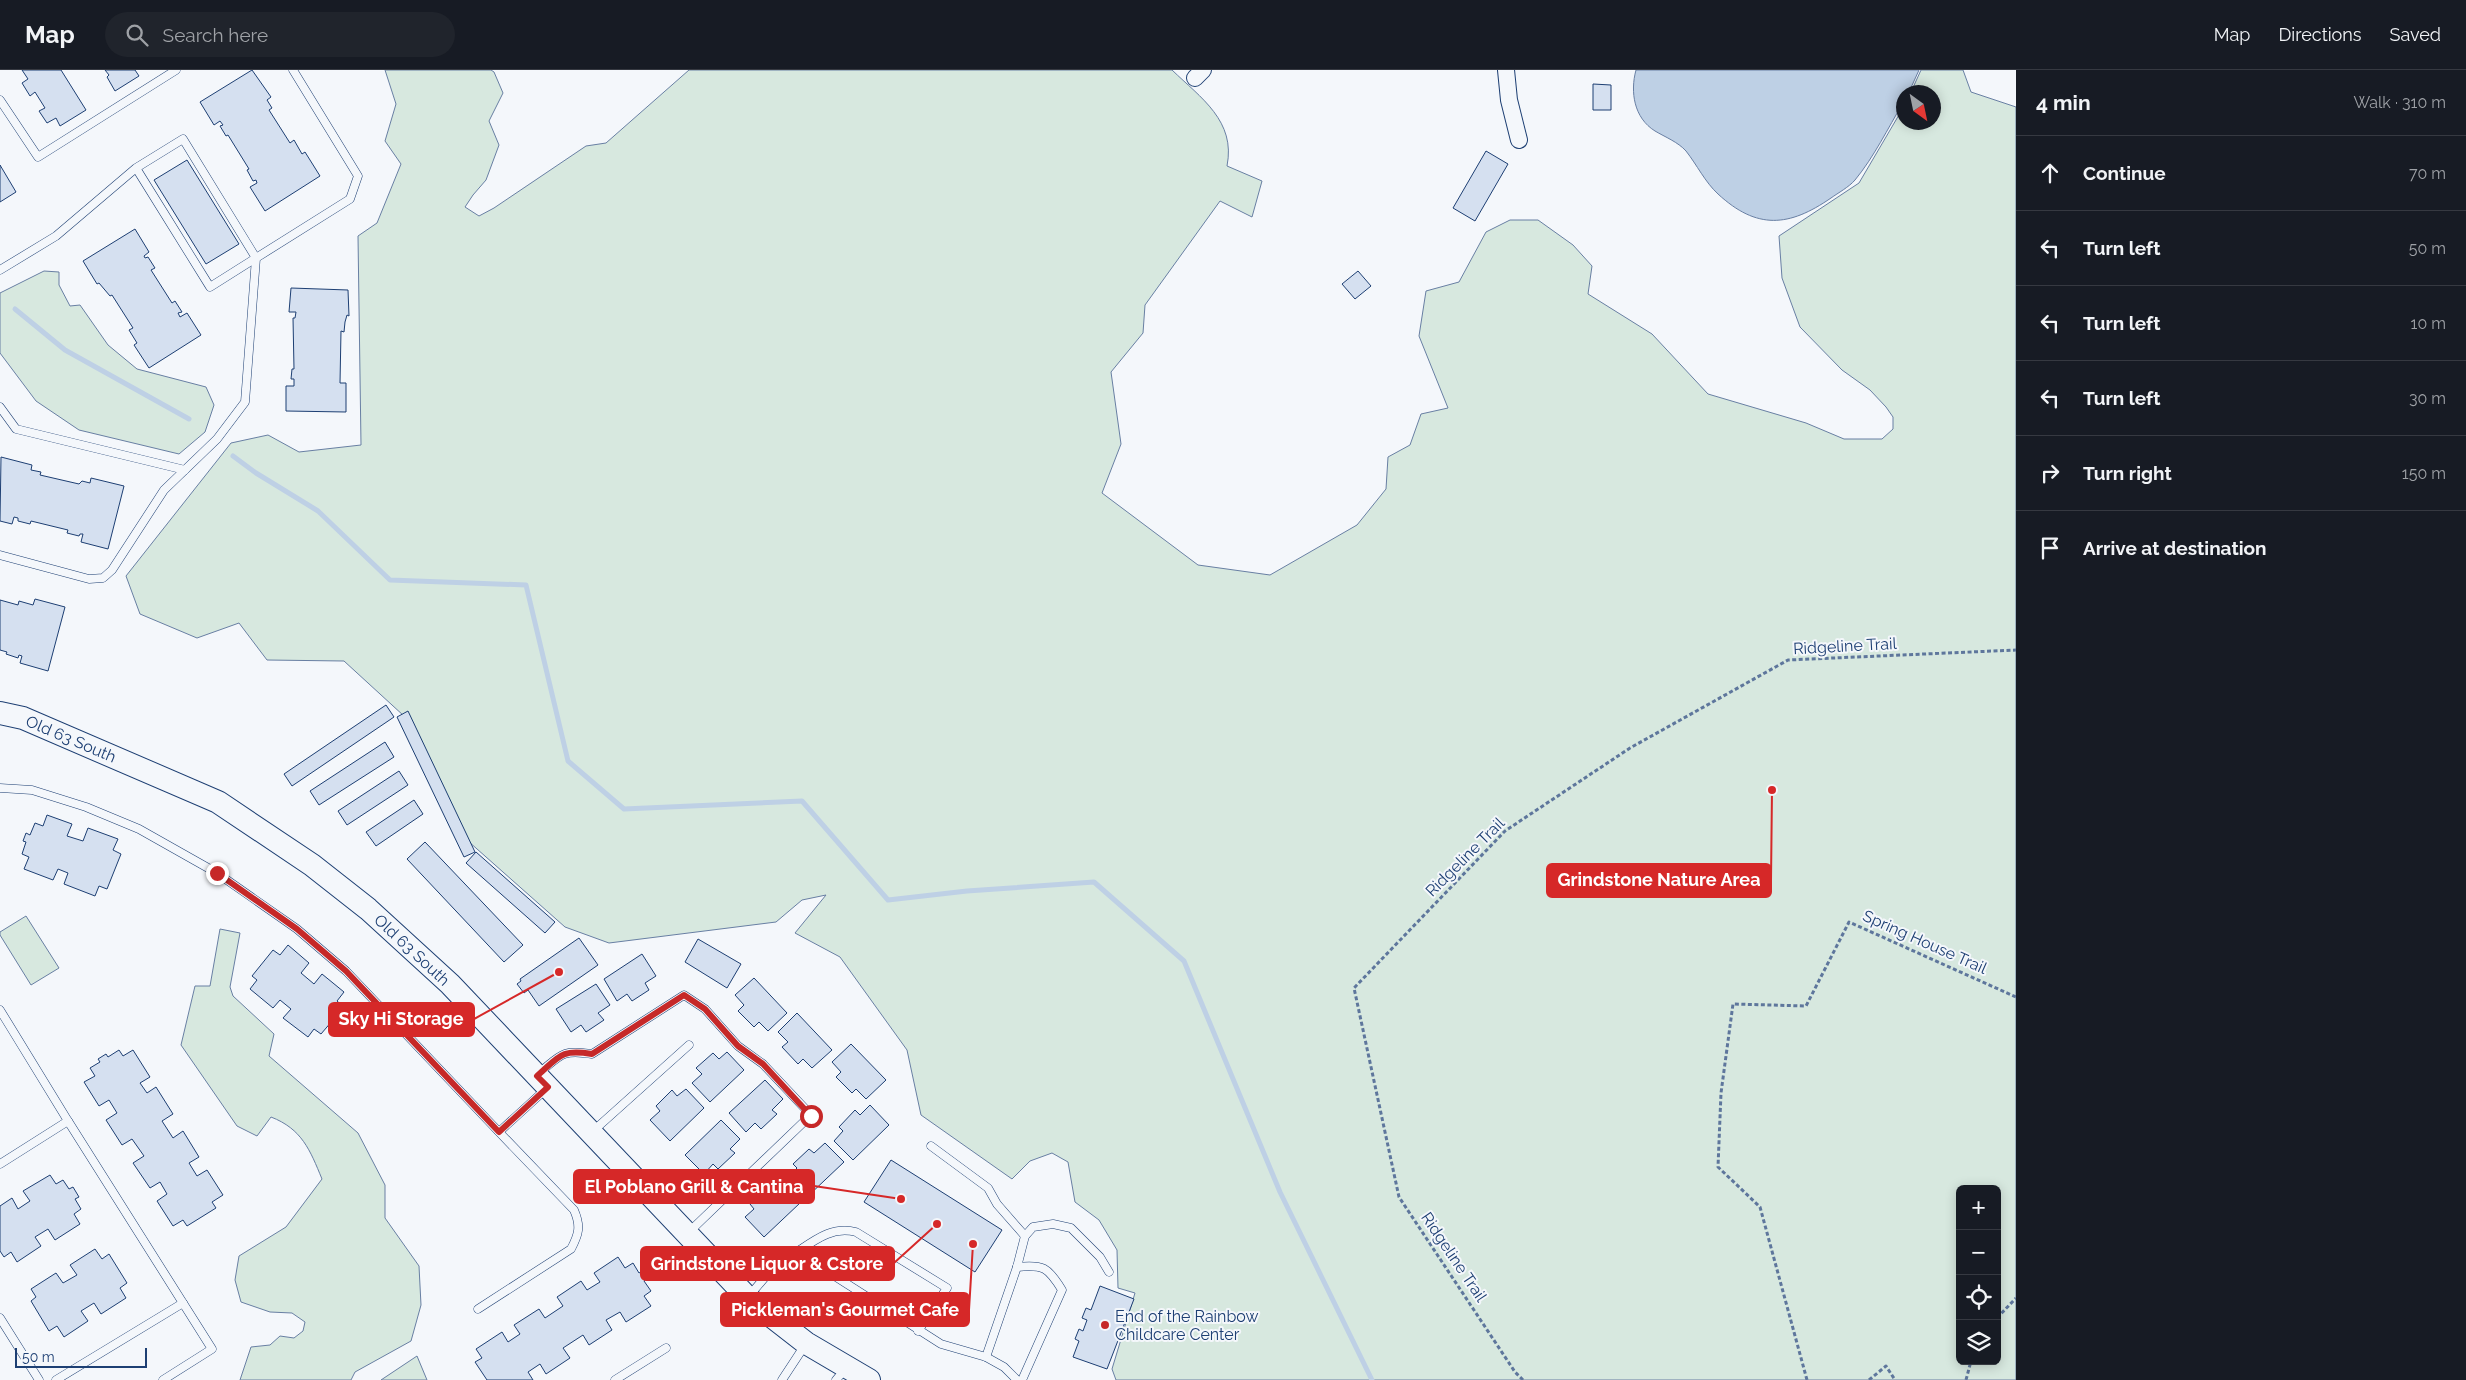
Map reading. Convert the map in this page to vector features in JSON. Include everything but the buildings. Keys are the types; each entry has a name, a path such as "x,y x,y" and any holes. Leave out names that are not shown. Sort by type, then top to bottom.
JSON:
{"main road":[{"name":"Old 63 South","path":"0,712 23,718 218,802 296,854 375,915 450,984 748,1298 806,1343 841,1374 869,1380"}],"street":[{"path":"1506,70 1509,100 1519,140"}],"lane":[{"path":"0,100 38,157 176,70"},
{"path":"136,168 210,287 350,200 358,176 293,70"},
{"path":"0,270 56,236 136,168 183,139 256,258 245,402 216,439 164,490 112,570 103,578 89,578 0,555"},
{"path":"0,407 16,428 185,470"},
{"path":"0,788 32,790 86,807 139,829 217,873 297,929 346,971 574,1210 580,1223 571,1249 478,1309"},
{"path":"499,1132 542,1081 561,1054 571,1051 592,1054 684,995 705,1009 738,1046 770,1072 811,1116 686,1234"},
{"path":"0,1010 212,1349 163,1380"},
{"path":"591,1133 689,1045"},
{"path":"0,1164 68,1121"},
{"path":"931,1146 988,1188 997,1204 1025,1236"},
{"path":"986,1357 1017,1267 1025,1236 1033,1227 1053,1224 1071,1228 1089,1243 1100,1257 1108,1272"},
{"path":"748,1298 766,1276 797,1252 831,1231 845,1229 856,1232 947,1288 918,1331"},
{"path":"797,1252 918,1331 941,1344 986,1357 1004,1367 1017,1380"},
{"path":"1017,1267 1042,1266 1053,1275 1062,1290 1022,1380"},
{"path":"56,1380 182,1303"},
{"path":"0,1318 39,1380"},
{"path":"782,1380 806,1343"},
{"path":"615,1380 666,1348"}],"path":[{"name":"Ridgeline Trail","path":"1523,1380 1515,1372 1399,1197 1354,988 1505,831 1630,748 1788,660 2016,650"},
{"name":"Spring House Trail","path":"1807,1380 1760,1207 1718,1167 1721,1093 1733,1004 1806,1006 1849,922 2016,998"},
{"path":"2001,1314 2016,1298"},
{"path":"1966,1380 1970,1365"},
{"path":"1869,1380 1886,1366 1895,1380"}],"shaded area":[{"path":"385,70 491,70 494,72 503,93 489,121 499,145 486,180 465,207 479,216 494,208 586,146 606,143 689,70 1172,70 1205,101 1221,123 1226,136 1228,150 1227,166 1262,181 1252,217 1220,201 1145,305 1143,333 1111,372 1121,444 1102,493 1198,565 1270,575 1357,525 1386,489 1388,457 1410,445 1421,414 1448,408 1419,336 1426,291 1459,282 1486,232 1510,220 1538,220 1573,245 1592,266 1588,294 1652,334 1708,394 1806,423 1844,439 1882,439 1893,429 1893,417 1886,407 1870,390 1842,370 1800,327 1782,278 1779,236 1859,183 1896,120 1896,130 1941,130 1941,85 1914,85 1921,70 1963,70 1971,92 2016,107 2016,1380 1116,1380 1112,1369 1135,1293 1118,1288 1117,1250 1099,1220 1075,1202 1068,1162 1052,1153 1030,1161 1012,1179 921,1115 907,1050 840,957 795,933 826,895 802,900 776,922 609,943 565,927 468,841 404,716 344,661 267,660 239,623 197,638 140,614 126,576 231,443 268,435 299,452 361,445 358,236 377,223 401,164 385,141 396,104"},
{"path":"44,271 59,272 59,285 70,306 80,305 108,345 137,369 206,387 214,405 205,432 179,454 79,430 36,401 0,353 0,293"},
{"path":"26,916 59,968 31,985 0,935 0,932"},
{"path":"220,929 240,933 230,987 233,996 274,1034 269,1056 358,1133 385,1185 385,1218 419,1266 421,1305 411,1341 355,1372 351,1380 240,1380 251,1347 270,1345 280,1336 294,1338 303,1331 305,1322 292,1313 270,1312 241,1302 235,1280 239,1256 286,1227 322,1179 304,1142 298,1134 282,1122 271,1117 257,1136 237,1126 181,1045 195,986 210,986"},
{"path":"417,1356 427,1380 381,1380"}],"water":[{"path":"1636,70 1919,70 1912,85 1896,85 1896,115 1853,183 1816,208 1801,215 1773,220 1760,219 1732,206 1713,189 1683,148 1648,126 1642,119 1635,104 1634,78"}],"waterway":[{"path":"15,309 65,350 189,419"},
{"path":"233,456 256,473 318,511 390,580 526,585 568,761 624,809 802,801 888,900 967,891 1094,882 1184,961 1280,1192 1372,1380"}],"place":[{"name":"Grindstone Nature Area","path":"1772,790"},
{"name":"Sky Hi Storage","path":"559,972"},
{"name":"El Poblano Grill & Cantina","path":"901,1199"},
{"name":"Grindstone Liquor & Cstore","path":"937,1224"},
{"name":"Pickleman's Gourmet Cafe","path":"973,1244"},
{"name":"End of the Rainbow Childcare Center","path":"1105,1325"}],"route":[{"path":"217,873 297,929 346,971 499,1132 548,1087 537,1076 561,1054 571,1051 592,1054 684,995 705,1009 738,1046 763,1064 811,1116"}]}
